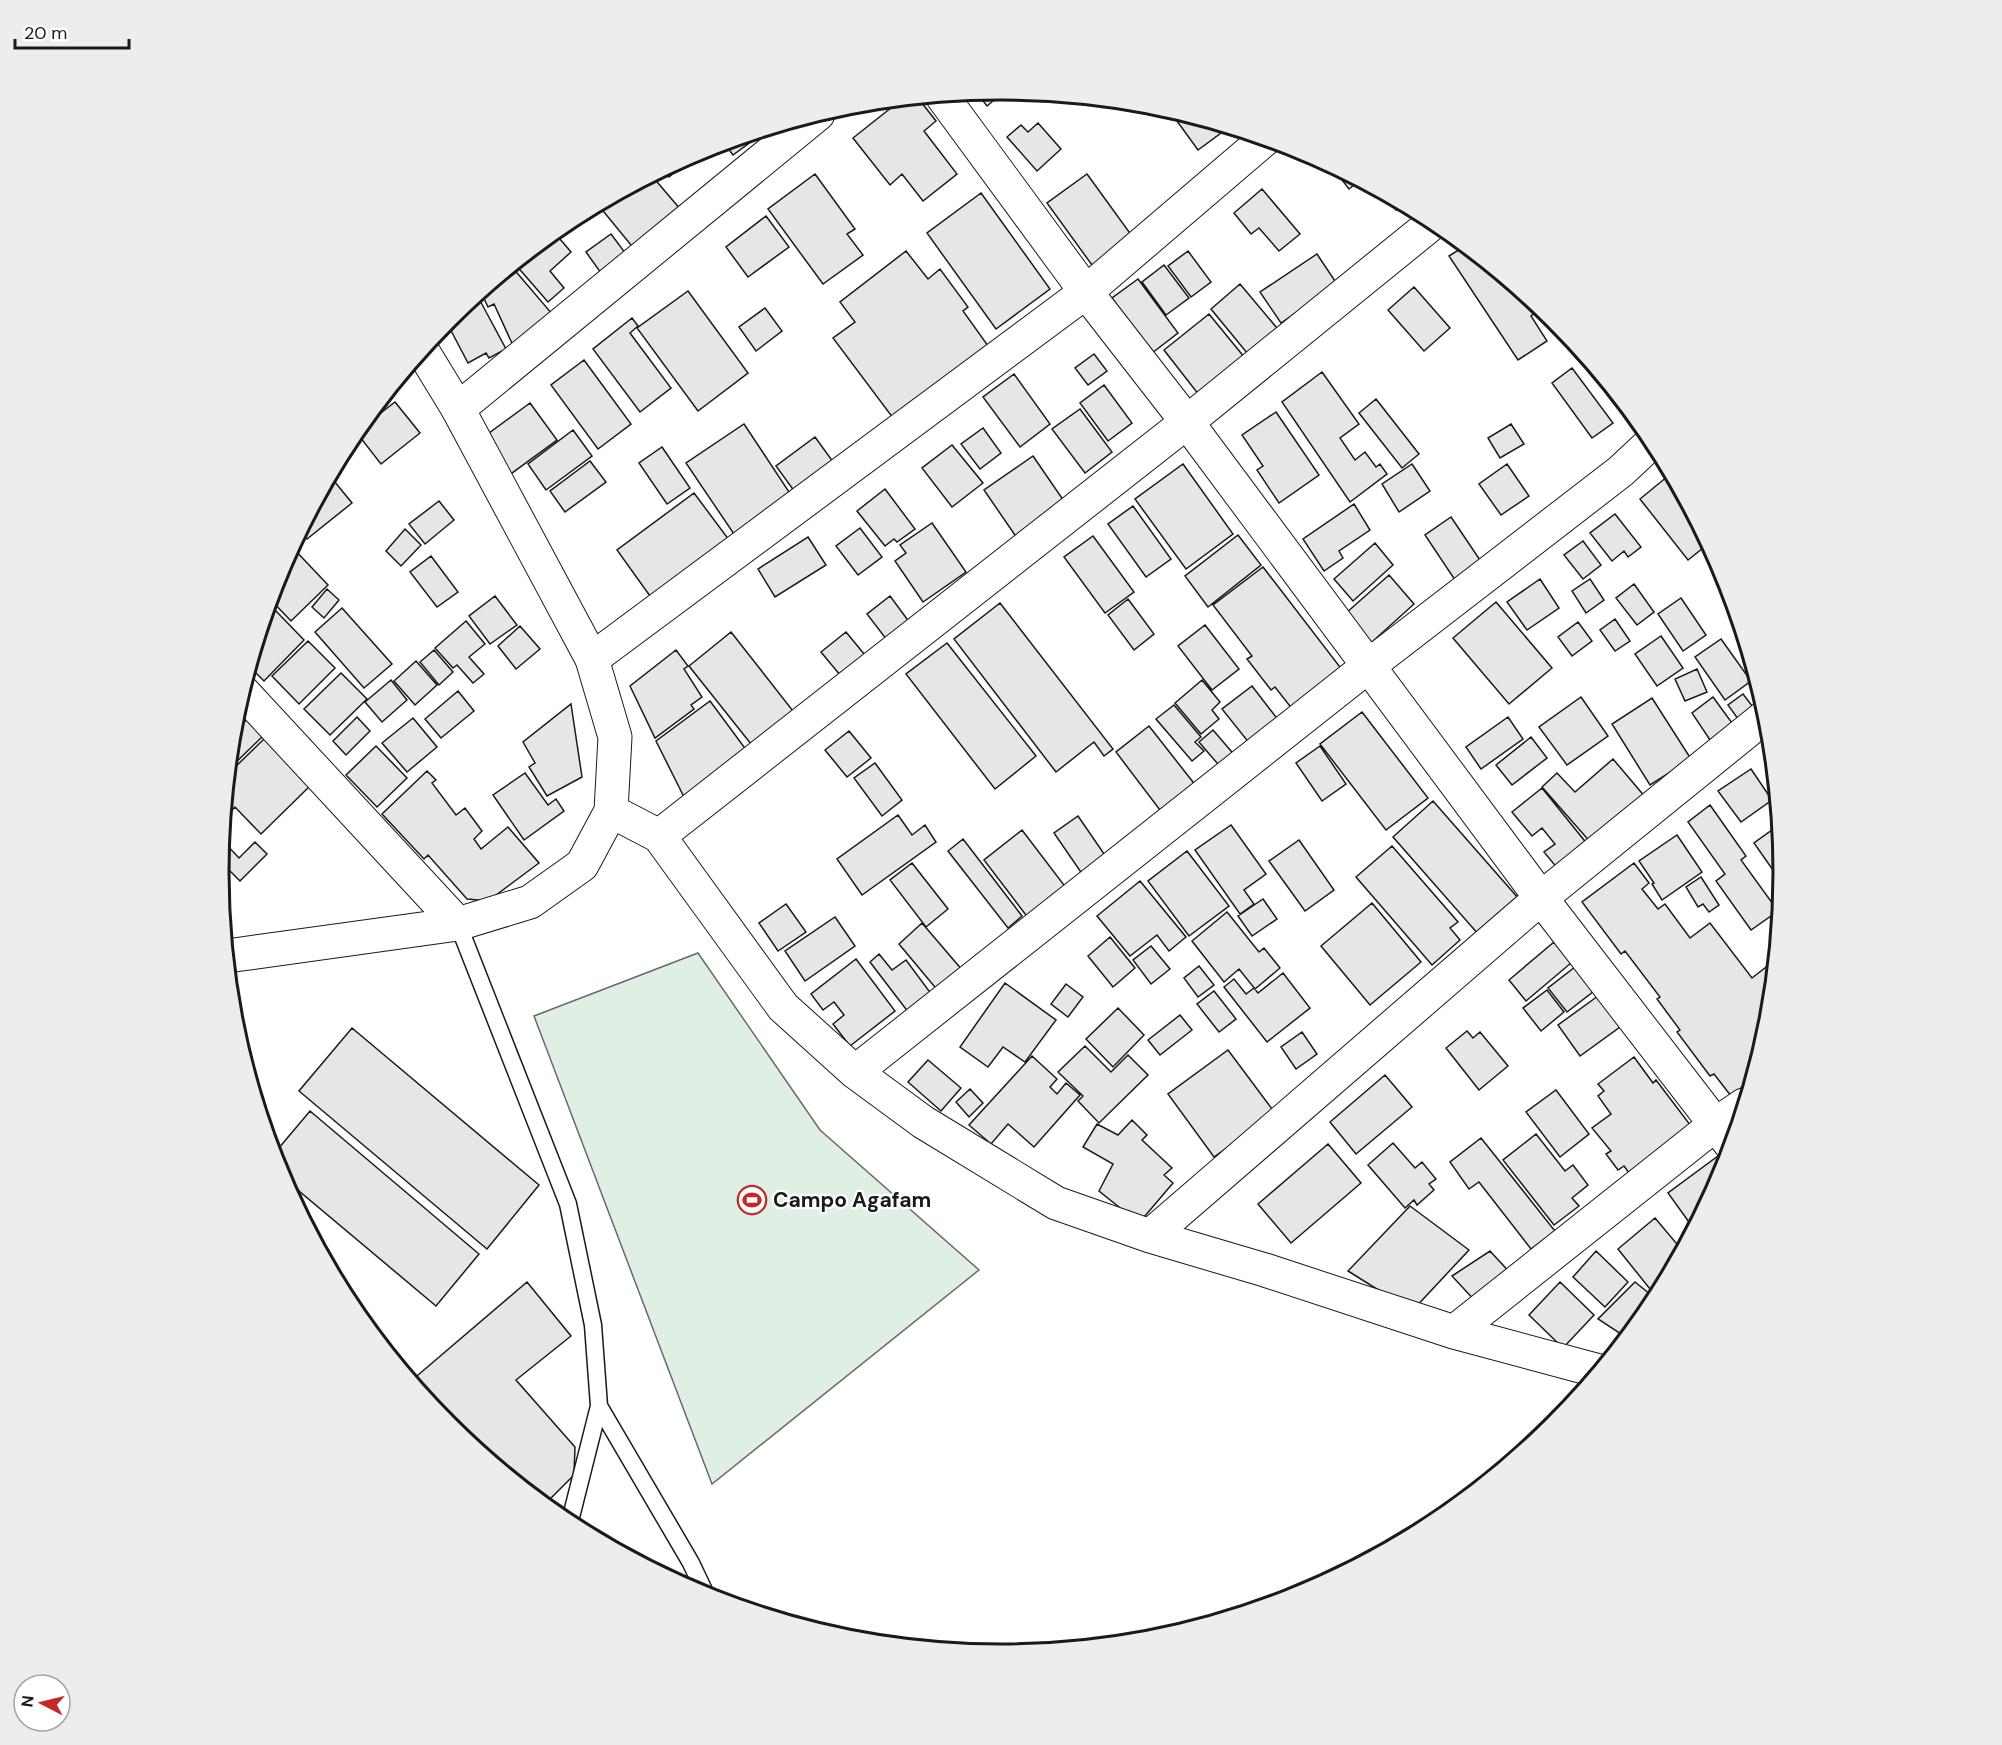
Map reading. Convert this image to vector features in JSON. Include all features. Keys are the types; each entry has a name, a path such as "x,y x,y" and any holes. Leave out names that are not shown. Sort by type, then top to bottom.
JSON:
{"street":[{"path":"947,102 1367,667 1724,1135 1454,1332"},
{"path":"458,409 803,127"},
{"path":"592,659 1086,292 1258,145"},
{"path":"659,836 1186,422 1426,228"},
{"path":"234,955 458,924 530,902 582,866 611,811 615,737 592,659 458,409 426,357"},
{"path":"855,1072 1367,667 1621,471 1646,448"},
{"path":"249,699 458,924"},
{"path":"1150,1236 1541,898 1758,723"},
{"path":"611,811 659,836 783,1007 855,1072 923,1122 1056,1203 1150,1236 1266,1270 1454,1332 1591,1369"}],"lane":[{"path":"458,924 568,1204 593,1325 599,1406 572,1514"},
{"path":"599,1406 691,1563 700,1583"}],"green space":[{"name":"Campo Agafam","path":"698,953 820,1130 979,1270 712,1484 534,1016"}],"building":[{"path":"994,100 987,106 983,101"},
{"path":"923,105 936,121 924,131 957,174 923,201 902,174 890,185 853,138 890,109"},
{"path":"1177,121 1221,133 1198,150"},
{"path":"1038,123 1061,149 1037,171 1007,137 1021,125 1028,132"},
{"path":"751,142 733,155 729,150"},
{"path":"815,174 855,229 847,234 863,255 823,284 768,209"},
{"path":"1087,174 1132,236 1092,265 1047,203"},
{"path":"1342,180 1353,186 1349,189"},
{"path":"657,182 687,217 640,256 603,211"},
{"path":"1262,189 1300,234 1279,251 1259,228 1251,234 1234,213"},
{"path":"981,193 1050,289 996,329 927,233"},
{"path":"766,216 789,247 748,277 726,247"},
{"path":"611,234 626,254 601,273 586,252"},
{"path":"560,239 571,252 550,271 564,288 548,302 520,269"},
{"path":"906,251 928,279 940,269 968,307 963,311 991,350 896,422 833,338 855,322 840,302"},
{"path":"1188,251 1211,282 1191,297 1168,266"},
{"path":"1458,251 1510,292 1533,314 1531,316 1547,341 1518,360 1449,256"},
{"path":"1317,254 1337,284 1281,323 1260,292"},
{"path":"1164,265 1189,298 1166,315 1142,282"},
{"path":"516,272 559,322 516,352 494,304 488,307 484,299"},
{"path":"1138,279 1178,333 1152,353 1112,298"},
{"path":"1240,284 1282,334 1252,359 1211,309"},
{"path":"1414,287 1450,328 1424,351 1388,310"},
{"path":"688,291 748,373 698,411 637,328"},
{"path":"481,302 506,349 489,358 486,353 468,363 451,331"},
{"path":"765,308 782,331 756,351 739,327"},
{"path":"1209,314 1245,358 1199,395 1164,350"},
{"path":"632,318 638,326 630,333 671,388 640,412 593,349"},
{"path":"1094,354 1107,371 1088,385 1075,368"},
{"path":"584,360 631,424 598,449 551,385"},
{"path":"1572,368 1613,423 1592,438 1552,383"},
{"path":"1322,372 1359,424 1340,438 1355,460 1365,452 1376,467 1380,464 1387,474 1350,502 1282,402"},
{"path":"1014,374 1050,424 1020,447 983,397"},
{"path":"1104,385 1132,423 1108,441 1080,403"},
{"path":"1376,399 1419,454 1402,468 1359,413"},
{"path":"395,402 420,433 381,464 362,440 383,411"},
{"path":"530,403 557,440 508,476 481,439"},
{"path":"1080,409 1112,452 1085,473 1052,429"},
{"path":"1276,412 1319,475 1279,503 1257,470 1263,466 1242,435"},
{"path":"744,424 795,501 738,540 686,463"},
{"path":"1511,424 1524,444 1500,458 1488,438"},
{"path":"983,428 1001,453 980,469 961,444"},
{"path":"573,430 592,456 546,490 528,464"},
{"path":"815,437 839,470 800,499 776,466"},
{"path":"952,445 983,483 952,507 922,468"},
{"path":"662,447 690,488 667,504 639,463"},
{"path":"1033,456 1066,504 1017,538 984,490"},
{"path":"590,461 606,482 565,512 550,491"},
{"path":"1183,464 1233,534 1186,569 1135,499"},
{"path":"1412,464 1430,491 1399,512 1382,484"},
{"path":"1507,464 1529,496 1501,515 1479,484"},
{"path":"1665,479 1701,549 1688,560 1640,499"},
{"path":"335,482 352,503 307,539 309,531"},
{"path":"885,489 915,529 897,542 894,539 885,546 857,511"},
{"path":"694,493 735,548 650,596 617,550"},
{"path":"439,501 454,520 425,544 409,524"},
{"path":"1354,504 1370,530 1339,551 1343,558 1324,571 1303,539"},
{"path":"1133,506 1171,559 1146,577 1108,524"},
{"path":"1615,514 1641,547 1628,557 1624,551 1612,561 1590,533"},
{"path":"1451,517 1482,563 1455,580 1425,535"},
{"path":"932,523 966,572 923,602 895,561 906,553 900,545"},
{"path":"860,528 882,557 858,575 836,546"},
{"path":"405,529 421,545 401,566 386,551"},
{"path":"1238,535 1261,565 1208,607 1185,576"},
{"path":"1093,536 1134,592 1105,613 1064,557"},
{"path":"808,537 826,565 775,597 758,569"},
{"path":"1583,541 1601,565 1583,579 1564,555"},
{"path":"1375,543 1393,565 1353,601 1334,579"},
{"path":"299,554 328,585 291,621 277,606"},
{"path":"431,556 458,592 437,607 410,572"},
{"path":"1263,567 1343,671 1293,710 1275,687 1271,690 1247,659 1252,656 1213,605"},
{"path":"1389,575 1414,604 1362,651 1337,621"},
{"path":"1540,579 1559,608 1527,630 1507,602"},
{"path":"1590,579 1604,600 1586,613 1572,591"},
{"path":"1634,584 1654,612 1637,625 1616,598"},
{"path":"327,589 339,600 324,618 312,607"},
{"path":"495,596 517,625 490,644 469,616"},
{"path":"890,596 913,627 890,644 867,614"},
{"path":"1681,598 1706,635 1683,651 1658,614"},
{"path":"1128,599 1154,634 1134,650 1108,615"},
{"path":"1496,602 1552,668 1509,704 1453,638"},
{"path":"1000,603 1113,749 1104,756 1094,742 1056,772 954,639"},
{"path":"342,608 392,664 364,688 315,632"},
{"path":"275,610 304,640 264,681 255,672"},
{"path":"1615,619 1630,641 1615,651 1600,630"},
{"path":"466,621 485,644 469,657 484,674 473,683 457,665 453,668 435,648"},
{"path":"1578,622 1592,641 1572,656 1558,637"},
{"path":"1205,625 1239,669 1212,690 1178,646"},
{"path":"520,626 540,649 516,669 498,646"},
{"path":"731,632 793,711 751,744 689,666"},
{"path":"846,632 869,660 845,681 821,652"},
{"path":"1661,636 1683,668 1657,686 1635,654"},
{"path":"1721,639 1748,676 1749,682 1725,700 1695,657"},
{"path":"308,641 335,668 299,704 272,676"},
{"path":"947,643 1036,756 995,789 906,674"},
{"path":"434,650 453,672 439,685 420,662"},
{"path":"676,650 688,666 684,669 702,697 691,705 694,709 655,738 630,686"},
{"path":"416,661 437,685 415,705 394,681"},
{"path":"1697,669 1707,692 1685,701 1675,679"},
{"path":"341,673 367,699 330,735 304,709"},
{"path":"391,680 407,700 382,722 365,702"},
{"path":"1202,680 1220,702 1212,710 1219,719 1201,734 1175,703"},
{"path":"1252,686 1279,721 1250,744 1222,709"},
{"path":"458,691 474,711 441,738 425,719"},
{"path":"1743,694 1753,707 1738,719 1728,705"},
{"path":"1581,697 1608,736 1567,765 1539,727"},
{"path":"1713,697 1735,727 1712,743 1692,713"},
{"path":"1652,698 1691,759 1650,785 1612,724"},
{"path":"710,701 750,755 686,801 656,741"},
{"path":"571,704 582,777 547,796 529,767 535,763 523,742"},
{"path":"1174,705 1201,737 1195,742 1204,751 1192,761 1156,719"},
{"path":"1362,712 1428,798 1386,830 1320,744"},
{"path":"249,717 265,734 238,760 244,722"},
{"path":"357,717 370,731 346,755 333,741"},
{"path":"1508,717 1523,739 1481,769 1466,747"},
{"path":"413,718 437,747 407,772 382,743"},
{"path":"1149,726 1200,791 1166,818 1116,752"},
{"path":"1213,730 1237,758 1223,770 1199,742"},
{"path":"849,731 871,758 847,777 825,750"},
{"path":"266,737 312,784 261,834 235,807 232,810 237,765"},
{"path":"1531,737 1547,758 1512,785 1496,765"},
{"path":"376,746 407,778 377,807 346,775"},
{"path":"1320,746 1346,784 1322,801 1296,763"},
{"path":"1613,759 1646,798 1592,844 1542,787 1557,773 1575,792"},
{"path":"875,763 902,800 882,816 854,778"},
{"path":"1751,769 1768,794 1769,802 1741,822 1718,791"},
{"path":"427,771 436,780 432,783 456,815 465,808 482,831 474,839 481,849 508,827 539,863 488,901 467,899 428,855 424,859 382,814"},
{"path":"525,773 548,805 556,799 564,811 524,840 493,795"},
{"path":"1542,788 1588,845 1558,869 1544,852 1555,844 1542,828 1532,836 1512,812"},
{"path":"1433,801 1519,899 1479,935 1393,837"},
{"path":"1710,805 1746,856 1741,860 1772,902 1771,916 1751,930 1716,881 1725,874 1688,822"},
{"path":"898,815 912,835 925,825 936,842 862,895 837,859"},
{"path":"1078,816 1111,864 1087,881 1054,833"},
{"path":"1231,825 1266,874 1244,890 1254,904 1240,914 1195,850"},
{"path":"1022,830 1067,889 1029,919 984,860"},
{"path":"1771,831 1773,870 1754,843"},
{"path":"1677,835 1702,872 1662,900 1639,861"},
{"path":"963,839 1022,916 1008,928 948,851"},
{"path":"1299,840 1334,890 1305,911 1269,861"},
{"path":"255,842 267,854 240,881 229,870 230,848 239,858"},
{"path":"1392,846 1458,922 1450,928 1460,940 1432,965 1356,877"},
{"path":"1187,851 1229,906 1189,936 1148,881"},
{"path":"912,863 948,909 926,927 890,880"},
{"path":"1634,863 1649,883 1642,889 1658,909 1665,904 1690,938 1710,923 1752,978 1767,967 1758,1023 1743,1087 1731,1096 1714,1074 1710,1076 1677,1032 1680,1030 1657,999 1660,997 1625,951 1621,954 1582,902"},
{"path":"1701,877 1719,905 1709,912 1703,904 1698,907 1686,887"},
{"path":"1140,881 1186,937 1169,951 1157,935 1130,956 1097,916"},
{"path":"1263,899 1277,919 1252,936 1238,916"},
{"path":"1372,903 1421,962 1370,1005 1321,946"},
{"path":"786,904 806,932 778,951 759,923"},
{"path":"1227,912 1259,952 1264,948 1280,968 1255,989 1239,969 1224,982 1192,941"},
{"path":"835,917 855,946 805,981 785,951"},
{"path":"922,923 963,971 939,992 899,944"},
{"path":"1110,937 1135,968 1113,987 1088,956"},
{"path":"1554,942 1571,963 1526,1001 1509,980"},
{"path":"1151,946 1170,969 1151,984 1133,960"},
{"path":"879,954 892,970 906,960 935,999 912,1017 870,962"},
{"path":"856,959 895,1011 850,1046 833,1024 844,1015 834,1002 823,1010 811,994"},
{"path":"1199,966 1214,985 1198,997 1184,978"},
{"path":"1575,967 1594,991 1567,1012 1548,988"},
{"path":"1283,973 1310,1008 1267,1042 1224,987 1234,979 1246,994 1254,988 1258,993"},
{"path":"1005,983 1056,1020 1025,1062 1003,1047 988,1067 960,1047"},
{"path":"1066,984 1083,997 1068,1017 1051,1004"},
{"path":"1547,990 1564,1012 1541,1031 1523,1008"},
{"path":"1214,991 1236,1019 1219,1032 1197,1004"},
{"path":"1598,996 1620,1027 1580,1056 1558,1025"},
{"path":"1118,1008 1144,1035 1113,1067 1086,1039"},
{"path":"1180,1015 1192,1030 1160,1055 1148,1040"},
{"path":"352,1028 539,1185 487,1249 299,1091"},
{"path":"1467,1031 1473,1038 1480,1032 1508,1066 1479,1090 1446,1048"},
{"path":"1302,1032 1317,1054 1296,1069 1281,1047"},
{"path":"1085,1046 1111,1072 1128,1055 1148,1075 1099,1123 1078,1101 1083,1096 1058,1072"},
{"path":"1228,1050 1275,1113 1214,1157 1168,1094"},
{"path":"1032,1056 1057,1079 1050,1087 1057,1094 1066,1083 1080,1095 1034,1147 1008,1124 991,1144 969,1125"},
{"path":"1634,1057 1653,1083 1656,1080 1694,1130 1632,1177 1624,1166 1618,1170 1606,1154 1611,1151 1592,1128 1611,1114 1598,1096 1604,1091 1598,1084"},
{"path":"928,1060 961,1088 941,1111 908,1082"},
{"path":"1385,1075 1412,1107 1356,1154 1330,1122"},
{"path":"970,1089 983,1103 969,1117 956,1102"},
{"path":"1556,1090 1589,1134 1560,1157 1526,1112"},
{"path":"310,1111 479,1254 436,1306 298,1190 280,1147"},
{"path":"1132,1120 1147,1135 1142,1140 1172,1168 1164,1175 1173,1183 1139,1223 1099,1191 1113,1164 1083,1147 1097,1124 1118,1135"},
{"path":"1536,1134 1565,1171 1573,1165 1588,1185 1572,1198 1579,1206 1554,1225 1503,1160"},
{"path":"1481,1138 1555,1231 1531,1249 1479,1182 1469,1189 1450,1162"},
{"path":"1393,1143 1415,1168 1422,1162 1436,1179 1429,1184 1434,1190 1417,1205 1414,1200 1405,1208 1368,1165"},
{"path":"1328,1144 1361,1183 1291,1243 1258,1204"},
{"path":"1718,1156 1718,1157 1689,1222 1668,1193"},
{"path":"1410,1206 1469,1250 1412,1311 1348,1271"},
{"path":"1655,1218 1677,1245 1650,1289 1618,1249"},
{"path":"1490,1251 1514,1277 1477,1303 1452,1276"},
{"path":"1596,1251 1628,1282 1605,1307 1573,1277"},
{"path":"527,1282 571,1336 516,1380 575,1447 574,1475 550,1499 492,1453 416,1376"},
{"path":"1560,1282 1594,1315 1563,1348 1529,1315"},
{"path":"1635,1282 1648,1293 1620,1333 1598,1319"}],"place":[{"name":"Campo Agafam","path":"752,1200"}]}
